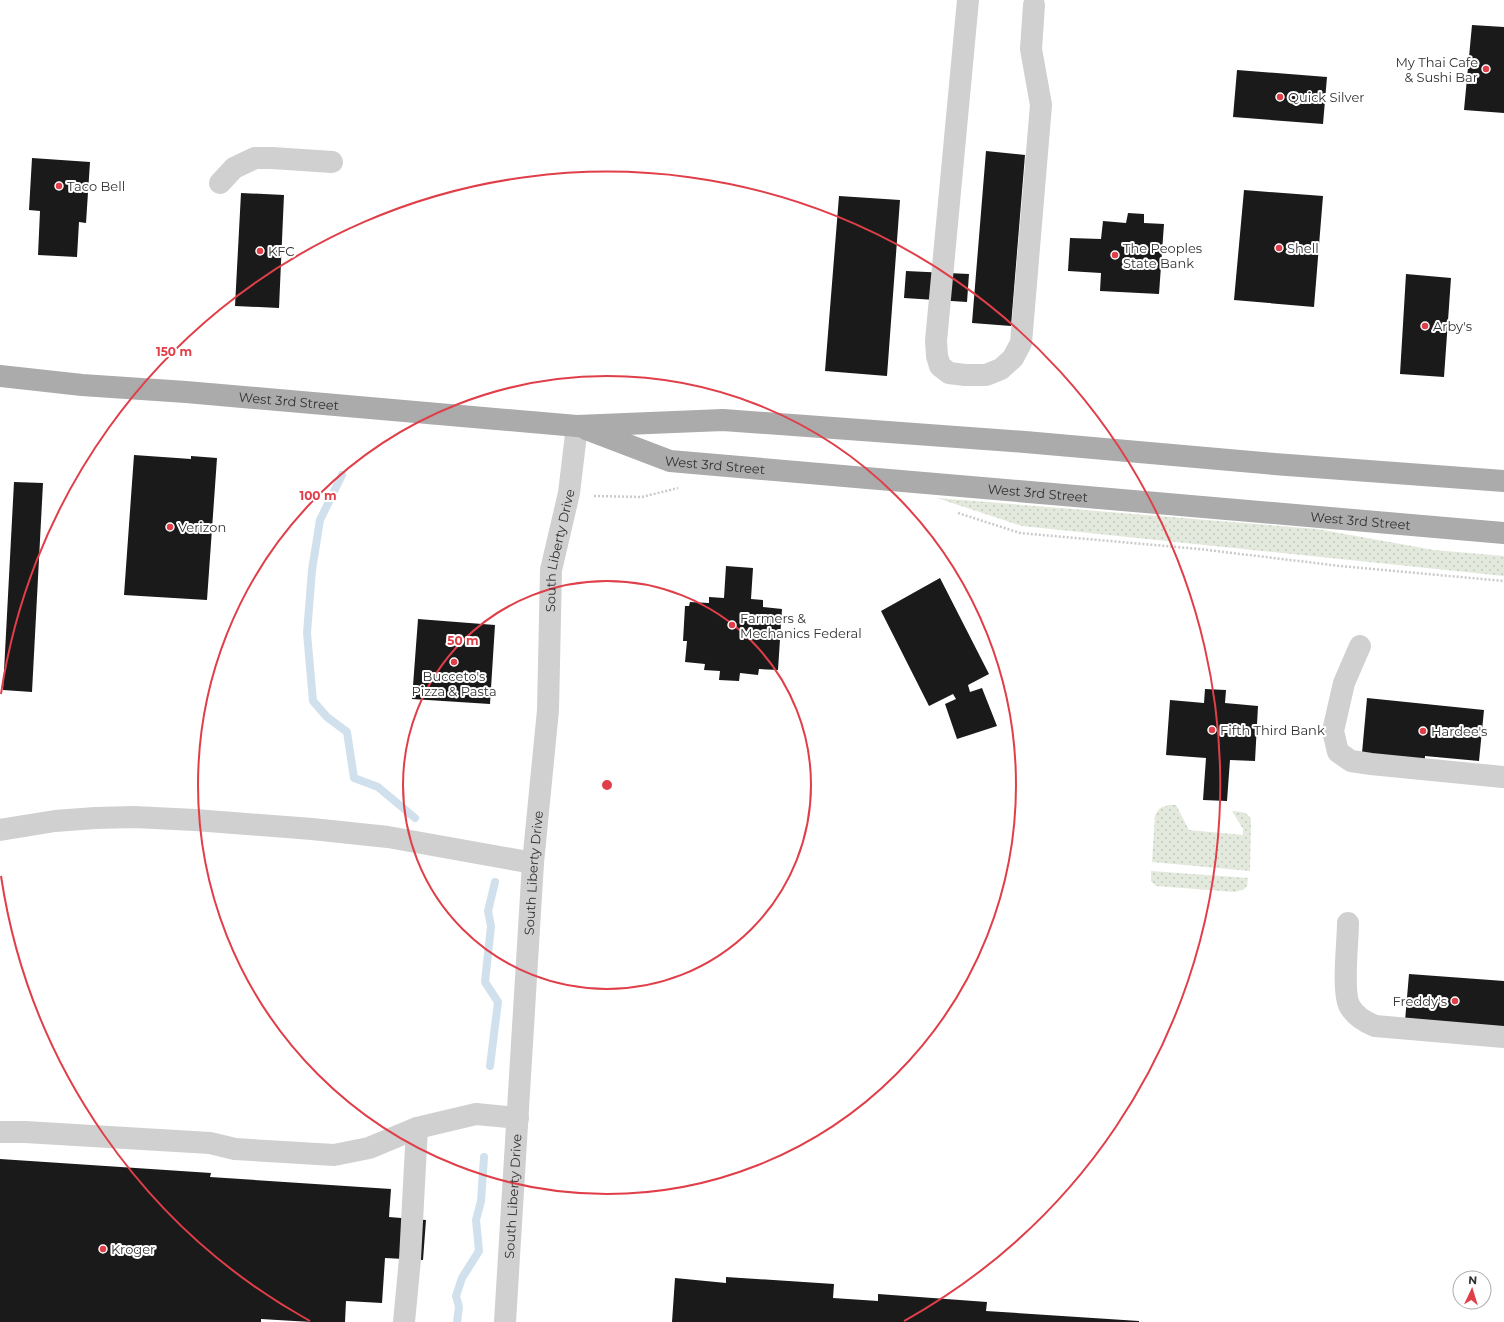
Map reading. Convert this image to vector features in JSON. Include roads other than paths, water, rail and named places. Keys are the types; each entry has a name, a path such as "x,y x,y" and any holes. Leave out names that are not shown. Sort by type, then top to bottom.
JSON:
{"main road":[{"name":"West 3rd Street","path":"0,376 82,385 186,392 577,426 723,420 1025,442 1274,464 1504,481"},
{"name":"West 3rd Street","path":"577,426 670,461 1504,532"}],"street":[{"path":"968,0 936,341 937,356 940,366 948,373 965,375 986,375 1001,369 1013,358 1021,343 1041,105 1031,49 1034,5"},
{"path":"220,183 234,168 255,158 332,162"},
{"name":"South Liberty Drive","path":"505,1322 533,863 548,710 551,570 569,493 577,426"},
{"path":"1360,646 1344,683 1333,731 1338,752 1350,761 1503,777"},
{"path":"0,830 55,821 95,818 134,817 195,820 326,830 388,837 533,863"},
{"path":"1348,923 1346,995 1352,1010 1362,1020 1375,1026 1504,1037"},
{"path":"0,1132 25,1132 210,1143 235,1149 334,1155 369,1148 418,1128 476,1114 518,1118"},
{"path":"404,1322 410,1259 418,1128"}],"waterway":[{"path":"342,475 320,520 312,570 307,633 313,701 327,717 347,732 354,778 378,787 415,818"},
{"path":"490,1066 498,1002 485,982 491,926 488,911 495,882"},
{"path":"457,1322 459,1307 456,1296 462,1278 479,1251 476,1220 481,1201 484,1157"}],"place":[{"name":"My Thai Cafe & Sushi Bar","path":"1486,69"},
{"name":"Quick Silver","path":"1280,97"},
{"name":"Taco Bell","path":"59,186"},
{"name":"Shell","path":"1279,248"},
{"name":"KFC","path":"260,251"},
{"name":"The Peoples State Bank","path":"1115,255"},
{"name":"Arby's","path":"1425,326"},
{"name":"Verizon","path":"170,527"},
{"name":"Farmers & Mechanics Federal","path":"732,625"},
{"name":"Bucceto's Pizza & Pasta","path":"454,662"},
{"name":"Fifth Third Bank","path":"1212,730"},
{"name":"Hardee's","path":"1423,731"},
{"name":"Freddy's","path":"1455,1001"},
{"name":"Kroger","path":"103,1249"}]}
